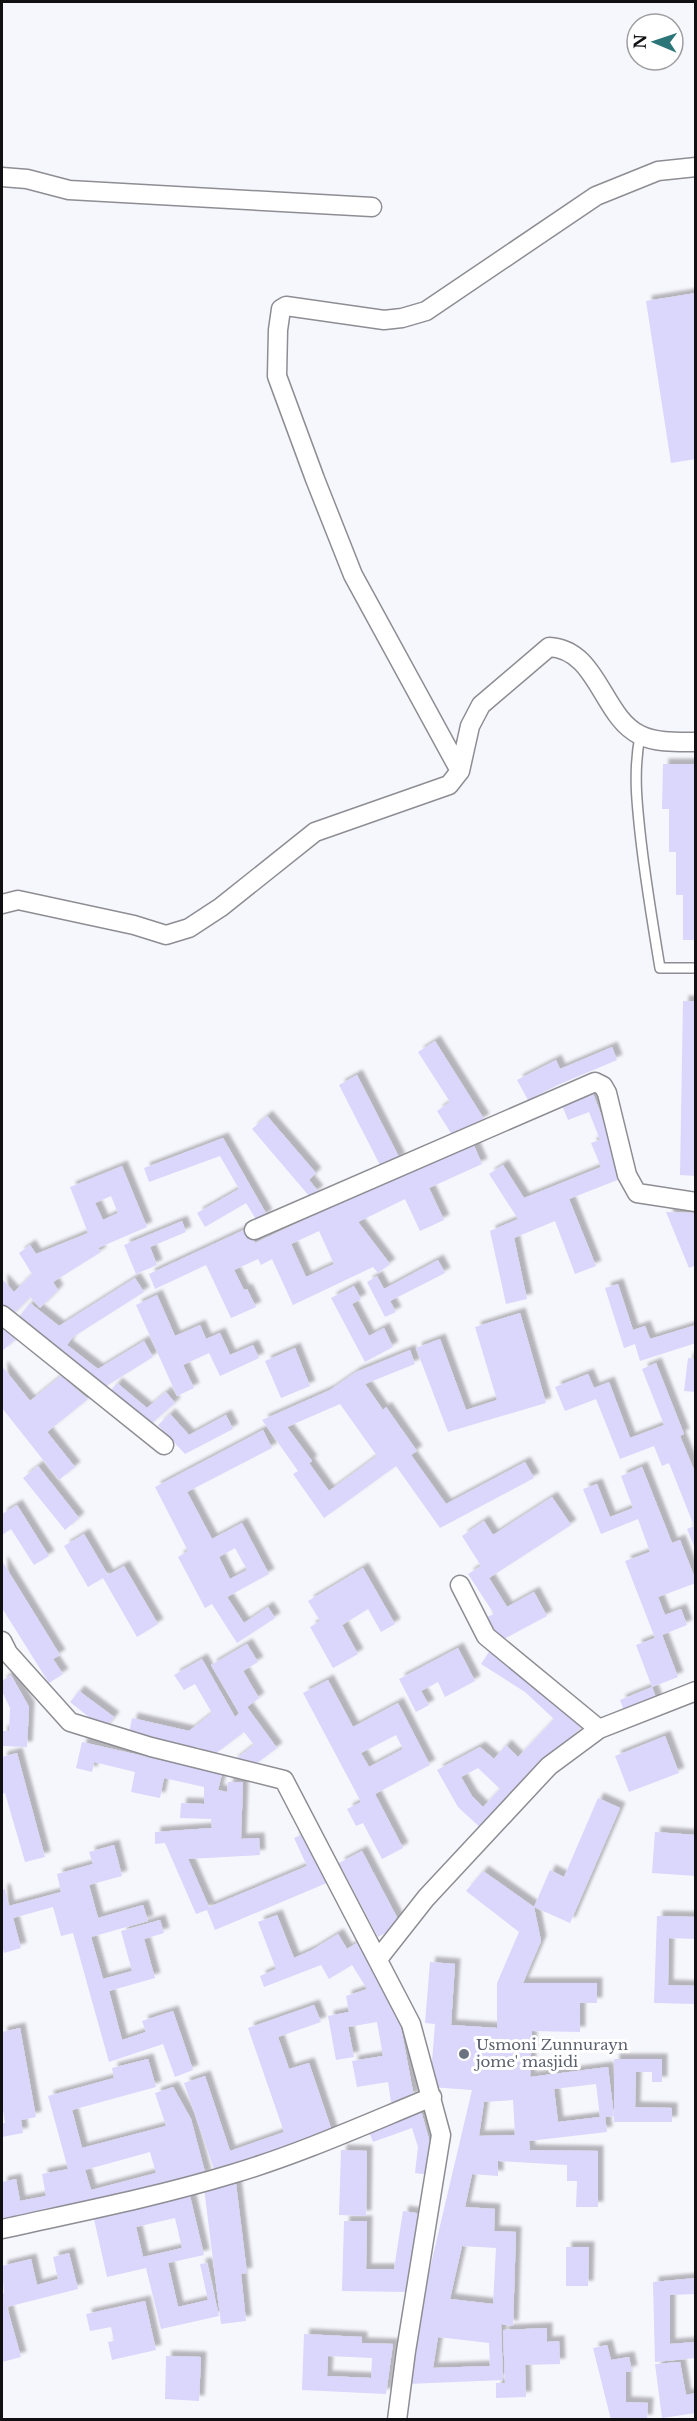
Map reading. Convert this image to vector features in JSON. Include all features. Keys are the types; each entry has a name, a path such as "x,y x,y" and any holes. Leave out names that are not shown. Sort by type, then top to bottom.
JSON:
{"street":[{"path":"460,771 353,575 315,479 277,376 281,309 286,306 384,321 426,310 596,196 658,171 696,167"},
{"path":"2,177 27,179 69,190 372,207"},
{"path":"2,904 18,900 134,925 166,935 189,928 221,907 315,832 449,785 460,771 470,726 481,705 549,647 562,648 574,654 597,682 623,724 640,736 670,742 696,742"},
{"path":"254,1230 595,1082 603,1086 607,1093 627,1175 637,1193 696,1202"},
{"path":"2,1315 164,1445"},
{"path":"460,1585 486,1636 599,1729"},
{"path":"2,1641 8,1653 70,1722 151,1747 284,1780 378,1959 411,2025 441,2135 406,2351 398,2420"},
{"path":"378,1959 426,1898 549,1766 599,1729 696,1691"},
{"path":"2,2229 150,2197 234,2174 313,2146 432,2097"}],"lane":[{"path":"640,736 635,784 647,890 660,969 696,968"}],"building":[{"path":"696,293 696,459 671,463 646,301"},
{"path":"663,764 696,764 696,940 683,940 683,895 676,895 676,852 669,852 669,809 662,809"},
{"path":"683,1001 696,1001 696,1176 680,1175"},
{"path":"435,1041 484,1119 454,1138 437,1111 450,1102 418,1052"},
{"path":"612,1047 617,1060 528,1100 517,1080 556,1060 560,1069"},
{"path":"357,1075 400,1159 382,1169 339,1085"},
{"path":"592,1091 625,1177 569,1199 596,1266 575,1274 555,1221 514,1238 527,1299 506,1304 490,1231 518,1219 489,1174 503,1165 524,1198 601,1167 591,1143 600,1140 589,1112 568,1120 561,1103"},
{"path":"267,1116 316,1173 309,1180 318,1191 310,1197 252,1129"},
{"path":"223,1138 267,1215 257,1221 246,1203 205,1227 197,1213 239,1189 220,1156 149,1182 144,1168"},
{"path":"472,1141 482,1164 429,1188 444,1220 420,1231 405,1199 358,1222 390,1264 378,1273 373,1267 293,1305 272,1259 261,1265 258,1259 234,1270 256,1307 231,1318 206,1265 155,1289 149,1274 248,1228 255,1243","holes":["319,1231 334,1264 306,1277 291,1244"]},
{"path":"122,1166 147,1227 98,1248 101,1252 53,1282 58,1290 40,1308 30,1297 9,1318 2,1310 2,1279 14,1292 32,1274 19,1253 30,1245 36,1254 88,1233 70,1187","holes":["111,1196 118,1213 103,1220 95,1203"]},
{"path":"666,1212 696,1213 696,1270 694,1266 689,1268"},
{"path":"182,1221 186,1232 150,1247 157,1265 136,1274 124,1245"},
{"path":"438,1260 445,1273 390,1301 396,1312 385,1317 367,1282 377,1276 384,1289"},
{"path":"135,1278 144,1292 73,1337 67,1345 98,1369 144,1341 153,1357 100,1390 15,1322 30,1303 59,1326"},
{"path":"618,1284 633,1330 645,1326 650,1339 696,1325 696,1343 640,1361 635,1344 624,1348 605,1288"},
{"path":"354,1286 361,1299 352,1304 369,1336 384,1328 393,1347 365,1362 331,1298"},
{"path":"157,1295 175,1336 200,1325 206,1339 220,1333 230,1355 253,1345 259,1358 220,1376 209,1353 183,1365 194,1388 177,1396 136,1305"},
{"path":"520,1313 546,1403 448,1432 416,1348 440,1339 466,1410 497,1400 475,1327"},
{"path":"2,1327 16,1339 2,1351"},
{"path":"295,1348 310,1386 281,1398 265,1361"},
{"path":"410,1350 415,1364 365,1384 383,1410 386,1407 417,1451 411,1455 446,1504 525,1462 534,1478 440,1528 396,1466 324,1518 293,1474 298,1471 262,1420 330,1390 356,1372","holes":["340,1404 377,1456 329,1491 309,1463 312,1461 287,1427"]},
{"path":"688,1358 696,1359 696,1392 684,1391"},
{"path":"656,1363 684,1434 680,1436 696,1475 696,1551 687,1529 694,1526 669,1463 662,1466 654,1446 620,1459 596,1399 565,1411 555,1387 588,1374 594,1388 609,1382 630,1438 664,1425 642,1369"},
{"path":"2,1366 30,1401 61,1376 88,1399 47,1432 75,1467 59,1480 2,1408"},
{"path":"117,1383 147,1408 166,1392 175,1403 146,1428 107,1396"},
{"path":"170,1414 189,1435 226,1415 233,1429 185,1454 158,1425"},
{"path":"263,1430 272,1448 187,1492 212,1539 242,1523 269,1574 227,1597 244,1623 268,1607 275,1618 237,1643 212,1604 205,1608 178,1557 188,1551 155,1487","holes":["235,1548 247,1570 230,1579 219,1557"]},
{"path":"38,1466 79,1518 65,1530 23,1478"},
{"path":"642,1467 672,1543 680,1540 696,1581 696,1583 658,1597 665,1615 681,1609 687,1625 662,1635 678,1677 652,1687 636,1645 655,1638 625,1561 650,1552 638,1519 601,1534 583,1489 597,1484 610,1517 633,1508 621,1476"},
{"path":"552,1497 571,1525 489,1578 507,1607 534,1592 547,1616 500,1641 487,1617 494,1614 468,1574 481,1566 462,1536 484,1521 493,1535"},
{"path":"17,1505 49,1556 34,1565 11,1529 2,1535 2,1514"},
{"path":"84,1534 108,1575 124,1566 158,1624 137,1637 103,1578 88,1587 64,1546"},
{"path":"2,1561 60,1655 53,1659 63,1674 49,1683 2,1608"},
{"path":"363,1568 395,1624 381,1632 368,1609 342,1625 358,1654 333,1668 310,1627 320,1621 308,1601"},
{"path":"247,1644 258,1662 243,1671 259,1698 247,1707 277,1748 249,1769 232,1762 254,1745 244,1732 215,1754 197,1747 194,1750 129,1734 132,1718 189,1731 212,1713 195,1684 184,1690 174,1675 202,1659 235,1717 239,1713 211,1665"},
{"path":"458,1648 475,1681 445,1697 438,1682 421,1691 429,1705 416,1712 399,1679"},
{"path":"489,1652 534,1681 582,1726 484,1831 458,1807 437,1770 480,1747 494,1759 506,1745 518,1757 554,1719 525,1692 481,1664","holes":["478,1768 500,1789 483,1807 472,1796 461,1777"]},
{"path":"11,1675 29,1707 27,1747 2,1746 2,1731 9,1731 10,1708 2,1691 2,1681"},
{"path":"328,1680 353,1727 398,1703 430,1765 375,1794 403,1848 382,1859 363,1823 356,1826 347,1809 361,1802 303,1693","holes":["396,1735 403,1749 369,1767 361,1753"]},
{"path":"652,1687 658,1703 626,1716 620,1700"},
{"path":"79,1691 114,1717 104,1729 70,1702"},
{"path":"665,1736 679,1773 629,1792 615,1756"},
{"path":"82,1742 222,1774 218,1790 227,1792 228,1782 243,1782 241,1839 259,1838 260,1855 188,1859 209,1907 307,1866 294,1838 303,1834 329,1882 215,1930 207,1910 196,1914 165,1843 155,1844 155,1832 212,1828 211,1819 180,1818 181,1803 204,1804 204,1787 164,1778 160,1798 131,1792 135,1772 94,1762 92,1772 76,1768"},
{"path":"17,1753 45,1857 25,1862 5,1793 2,1794 2,1757"},
{"path":"598,1798 620,1808 570,1923 534,1907 550,1870 564,1877"},
{"path":"655,1832 696,1835 696,1876 652,1873"},
{"path":"114,1845 122,1876 89,1885 98,1918 143,1905 148,1921 91,1937 103,1979 132,1971 121,1931 160,1920 164,1933 144,1939 155,1978 109,1991 122,2040 146,2032 142,2021 173,2011 193,2070 175,2077 163,2044 109,2062 73,1933 61,1936 53,1907 13,1918 21,1948 4,1953 2,1890 5,1889 9,1906 61,1892 57,1874 93,1864 89,1852"},
{"path":"362,1851 401,1925 378,1937 339,1863"},
{"path":"483,1871 534,1907 541,1941 523,1983 597,1983 597,2003 580,2003 580,2032 532,2031 530,2077 608,2067 614,2116 605,2117 607,2132 529,2141 530,2150 598,2151 598,2207 576,2207 577,2181 567,2181 567,2165 498,2161 498,2176 472,2174 465,2207 495,2209 494,2231 516,2232 513,2326 501,2324 503,2380 407,2384 419,2315 472,2090 430,2087 435,2024 425,2023 430,1962 455,1964 451,2025 497,2028 497,1983 519,1932 466,1891","holes":["596,2084 600,2117 558,2122 554,2089","513,2100 515,2135 479,2136 484,2102","462,2246 496,2248 493,2304 450,2299","438,2337 489,2343 490,2366 433,2368"]},
{"path":"277,1915 294,1958 338,1934 347,1949 360,1941 396,2001 414,2097 391,2102 388,2082 357,2087 352,2061 383,2056 377,2022 348,2027 354,2057 336,2060 328,2016 349,2012 346,1996 367,1989 352,1965 329,1979 321,1965 264,1987 260,1976 276,1969 258,1922"},
{"path":"657,1916 696,1917 696,1939 669,1938 668,1985 696,1986 696,2004 654,2003"},
{"path":"314,2005 321,2022 278,2037 289,2069 309,2063 333,2134 216,2175 184,2083 205,2076 230,2151 284,2132 248,2028"},
{"path":"20,2028 36,2117 21,2120 23,2133 2,2137 2,2123 5,2123 2,2103 2,2032"},
{"path":"148,2059 156,2087 72,2110 82,2148 166,2126 155,2093 173,2087 191,2119 206,2176 2,2225 2,2182 16,2179 20,2201 46,2196 42,2174 68,2169 48,2096 114,2078 112,2068","holes":["150,2152 156,2173 91,2190 85,2170"]},
{"path":"614,2059 662,2059 662,2082 652,2082 652,2072 636,2072 635,2107 672,2108 672,2122 614,2122"},
{"path":"420,2107 433,2154 430,2175 415,2173 418,2147 412,2128 373,2142 367,2127"},
{"path":"341,2150 367,2151 366,2216 339,2215"},
{"path":"236,2184 247,2273 241,2274 246,2321 221,2324 204,2188"},
{"path":"190,2196 204,2255 168,2263 178,2307 208,2300 200,2264 207,2263 219,2316 161,2329 146,2268 107,2277 94,2219","holes":["175,2218 182,2248 143,2257 136,2227"]},
{"path":"403,2211 422,2214 409,2292 342,2291 344,2221 367,2221 366,2269 394,2269"},
{"path":"566,2247 589,2247 588,2286 566,2286"},
{"path":"69,2253 78,2289 7,2307 21,2357 2,2362 2,2294 4,2293 2,2266 31,2259 37,2285 58,2279 53,2257"},
{"path":"696,2278 696,2294 670,2295 670,2344 696,2342 696,2358 655,2362 653,2282"},
{"path":"145,2301 156,2350 112,2360 108,2342 114,2341 111,2327 90,2331 86,2314"},
{"path":"547,2328 547,2342 559,2341 560,2364 525,2365 526,2397 496,2398 496,2383 505,2383 503,2330"},
{"path":"304,2334 362,2337 362,2343 393,2344 386,2394 302,2390","holes":["328,2356 372,2358 371,2378 327,2376"]},
{"path":"607,2345 611,2360 629,2357 632,2371 626,2372 626,2402 648,2403 647,2420 611,2420 593,2348"},
{"path":"166,2356 201,2357 199,2401 165,2399"},
{"path":"680,2362 686,2395 696,2393 696,2413 662,2418 655,2364"}],"place":[{"name":"Usmoni Zunnurayn jome' masjidi","path":"464,2054"}]}
